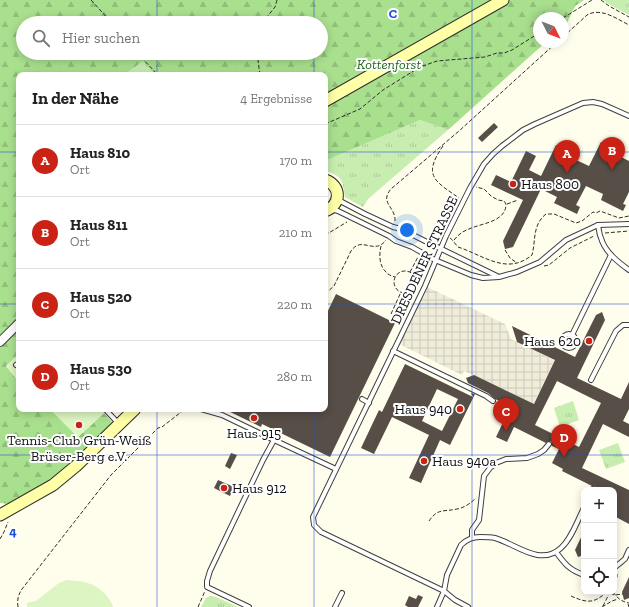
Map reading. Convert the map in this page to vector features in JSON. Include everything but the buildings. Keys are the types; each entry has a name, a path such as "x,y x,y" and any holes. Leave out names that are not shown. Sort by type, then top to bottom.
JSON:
{"street":[{"path":"328,99 502,0"},
{"path":"328,181 334,185 337,199 335,204 328,210"},
{"path":"0,342 16,326"},
{"path":"3,519 53,485 76,466 132,412"}],"lane":[{"name":"DRESDENER STRASSE","path":"444,591 321,532 314,525 313,517 425,286 435,260 463,200 484,164 493,154 512,138 534,124 583,103 592,102 602,104 629,116"},
{"path":"337,199 393,227 401,229 499,276"},
{"path":"352,218 356,209"},
{"path":"328,210 338,211 396,241 412,247 435,260 471,275 483,278 517,272 540,262 566,240 598,225 629,224"},
{"path":"598,225 601,239 611,255 629,270"},
{"path":"388,236 393,227"},
{"path":"572,335 611,255"},
{"path":"591,380 616,331 623,325 629,325"},
{"path":"393,351 486,396 493,401"},
{"path":"362,399 369,403"},
{"path":"108,412 119,424"},
{"path":"212,412 222,415 336,469"},
{"path":"249,607 207,587 207,581 210,571 274,440"},
{"path":"472,537 472,530 479,520 484,476 490,468 496,463 506,459 527,458 538,454 549,444"},
{"path":"437,607 444,591 447,576 461,545 464,542 472,537 495,538 530,554 543,556 556,552 567,542 581,514"},
{"path":"617,566 625,559 629,550"},
{"path":"556,552 566,565 581,574"},
{"path":"444,591 455,600 468,607"},
{"path":"336,607 342,594"}],"path":[{"path":"91,0 106,16"},
{"path":"268,16 275,7 277,0"},
{"path":"569,14 592,0"},
{"path":"601,0 629,17"},
{"path":"569,32 592,12 604,13 629,25"},
{"path":"328,123 360,109 383,90 420,67 437,61 485,57 497,53 504,53 512,50 533,37"},
{"path":"393,227 395,216 387,200 388,192 444,144 550,48"},
{"path":"144,60 155,72"},
{"path":"258,60 260,72"},
{"path":"444,144 433,164 433,176 439,183 463,200"},
{"path":"472,184 498,200 504,201 506,204"},
{"path":"506,204 518,200"},
{"path":"454,240 461,233 470,228 497,219 504,212 506,204"},
{"path":"446,236 454,240 458,247 486,259 503,263 517,263 532,255 536,229 540,219 546,214 554,214 576,223 582,221 593,212 596,213 600,211 619,218 629,216"},
{"path":"328,233 352,218"},
{"path":"532,255 544,266 549,265 563,253 586,239 600,234 629,231"},
{"path":"328,291 334,286 354,246 360,244 376,247 384,243 388,236"},
{"path":"381,245 380,258 382,267 388,274 396,277"},
{"path":"505,250 510,258 517,263"},
{"path":"406,271 411,273 415,278 416,285 414,289 408,292 401,292 395,285 396,277 401,272 406,271"},
{"path":"391,314 401,292"},
{"path":"18,607 17,600 22,589 111,475 156,429 162,427 181,412"},
{"path":"429,521 434,514 459,509 478,497 482,498"},
{"path":"0,539 4,532 3,519"},
{"path":"198,607 207,587"},
{"path":"617,595 623,594"},
{"path":"571,596 587,602 602,595"},
{"path":"602,607 609,595"},
{"path":"615,595 618,599 628,603 629,607"},
{"path":"602,607 618,599"}],"green space":[{"name":"Kottenforst","path":"0,0 584,0 575,6 569,19 569,12 533,12 533,48 539,48 448,130 420,120 328,160 328,72 152,72 143,61 128,72 16,72 16,357 6,366 16,378 16,412 53,412 78,437 104,413 113,423 50,482 11,504 0,503"},
{"path":"603,0 629,0 629,15 610,5"},
{"path":"143,61 152,72 128,72"},
{"path":"420,120 448,130 368,199 363,207 345,197 341,180 335,174 328,172 328,160"},
{"path":"16,357 16,378 6,366"},
{"path":"573,401 579,420 560,427 554,408"},
{"name":"Tennis-Club Grün-Weiß Brüser-Berg e.V.","path":"53,412 104,412 104,413 78,437"},
{"path":"618,443 625,462 606,469 599,450"},
{"path":"67,580 83,582 97,587 105,594 113,607 27,607 27,603 36,601 59,583"},
{"path":"210,596 216,597 238,607 201,607 206,598"}],"shaded area":[{"path":"425,286 505,324 511,339 556,361 553,363 532,407 529,402 476,376 464,371 462,375 397,343"}],"place":[{"name":"Haus 811","path":"612,170"},
{"name":"Haus 810","path":"567,173"},
{"name":"Haus 800","path":"513,184"},
{"name":"Haus 620","path":"589,341"},
{"name":"Haus 940","path":"460,409"},
{"name":"Haus 915","path":"254,418"},
{"name":"Tennis-Club Grün-Weiß Brüser-Berg e.V.","path":"79,425"},
{"name":"Haus 520","path":"506,431"},
{"name":"Haus 530","path":"564,457"},
{"name":"Haus 940a","path":"424,461"},
{"name":"Haus 912","path":"224,488"}]}
